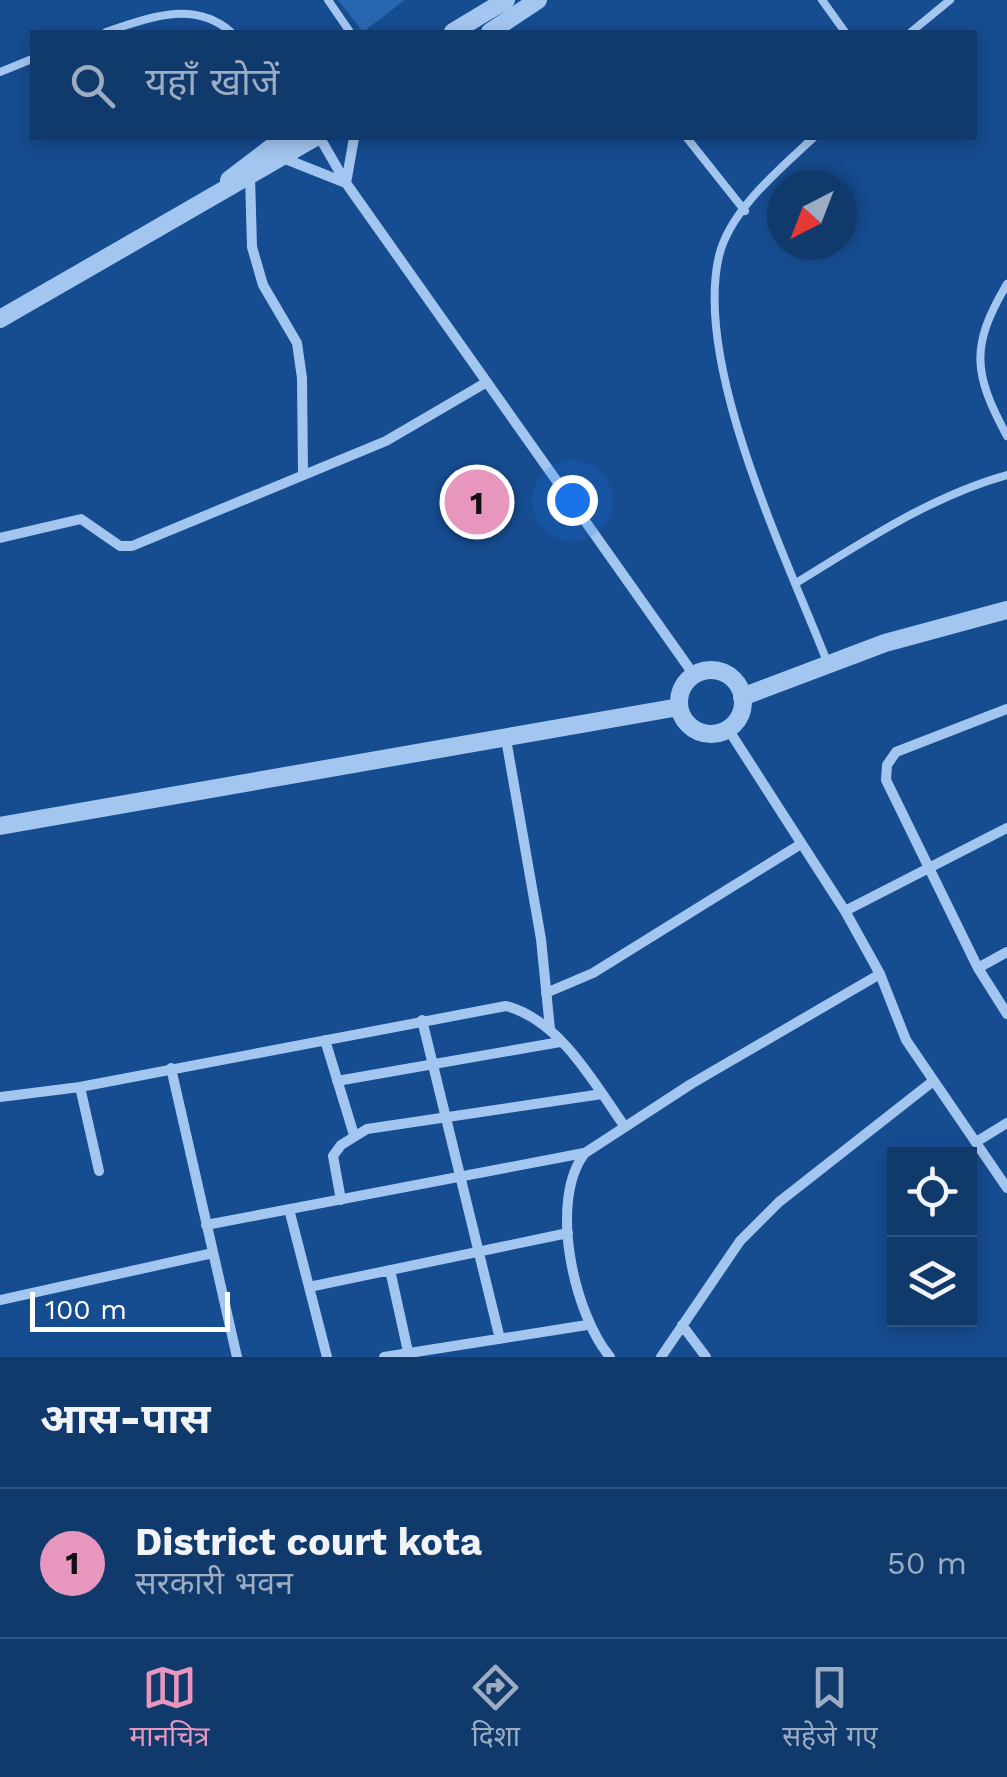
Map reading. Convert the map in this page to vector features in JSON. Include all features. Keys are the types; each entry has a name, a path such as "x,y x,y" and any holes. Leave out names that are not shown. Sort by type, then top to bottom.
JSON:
{"street":[{"path":"493,30 538,0"},
{"path":"456,30 494,3"},
{"path":"214,194 282,140"},
{"path":"0,319 314,140"},
{"path":"318,140 694,675"},
{"path":"346,183 354,140"},
{"path":"282,158 346,183"},
{"path":"250,176 252,247 263,285 297,343 304,474"},
{"path":"0,538 81,519 120,546 132,546 386,441 487,382"},
{"path":"742,697 828,664 1007,610"},
{"path":"718,671 730,676 742,697 737,721 728,729 716,734 692,728 679,707 680,694 694,675 718,671"},
{"path":"0,826 679,707"},
{"path":"1007,709 896,752 887,764 886,780 978,968 1007,1014"},
{"path":"728,729 845,911 880,974 906,1040 1007,1188"},
{"path":"506,738 550,1030"},
{"path":"845,911 1007,828"},
{"path":"546,993 593,973 802,844"},
{"path":"978,968 1007,952"},
{"path":"610,1357 587,1324 568,1233 568,1190 574,1168 586,1153 624,1128 880,974"},
{"path":"0,1097 80,1086 506,1006 529,1012 550,1030 624,1128"},
{"path":"422,1020 500,1338"},
{"path":"325,1040 354,1135"},
{"path":"338,1081 560,1042"},
{"path":"171,1068 236,1357"},
{"path":"661,1357 740,1241 779,1202 932,1082"},
{"path":"80,1086 98,1172"},
{"path":"340,1200 333,1156 354,1135 602,1094"},
{"path":"976,1142 1007,1123"},
{"path":"206,1225 586,1153"},
{"path":"288,1210 327,1357"},
{"path":"310,1287 568,1233"},
{"path":"0,1300 213,1252"},
{"path":"390,1270 408,1355"},
{"path":"384,1357 587,1324"},
{"path":"682,1326 706,1357"}],"lane":[{"path":"328,0 349,30"},
{"path":"822,0 844,30"},
{"path":"913,30 950,0"},
{"path":"113,30 188,7 218,18 229,30"},
{"path":"0,72 30,59"},
{"path":"689,140 745,211"},
{"path":"811,140 745,211 719,254 715,301 719,350 750,465 828,664"},
{"path":"1007,284 979,340 982,375 1007,436"},
{"path":"796,583 894,524 958,492 1007,475"}],"shaded area":[{"path":"338,0 405,0 366,30 361,30"}],"place":[{"name":"District court kota","path":"477,502"}]}
